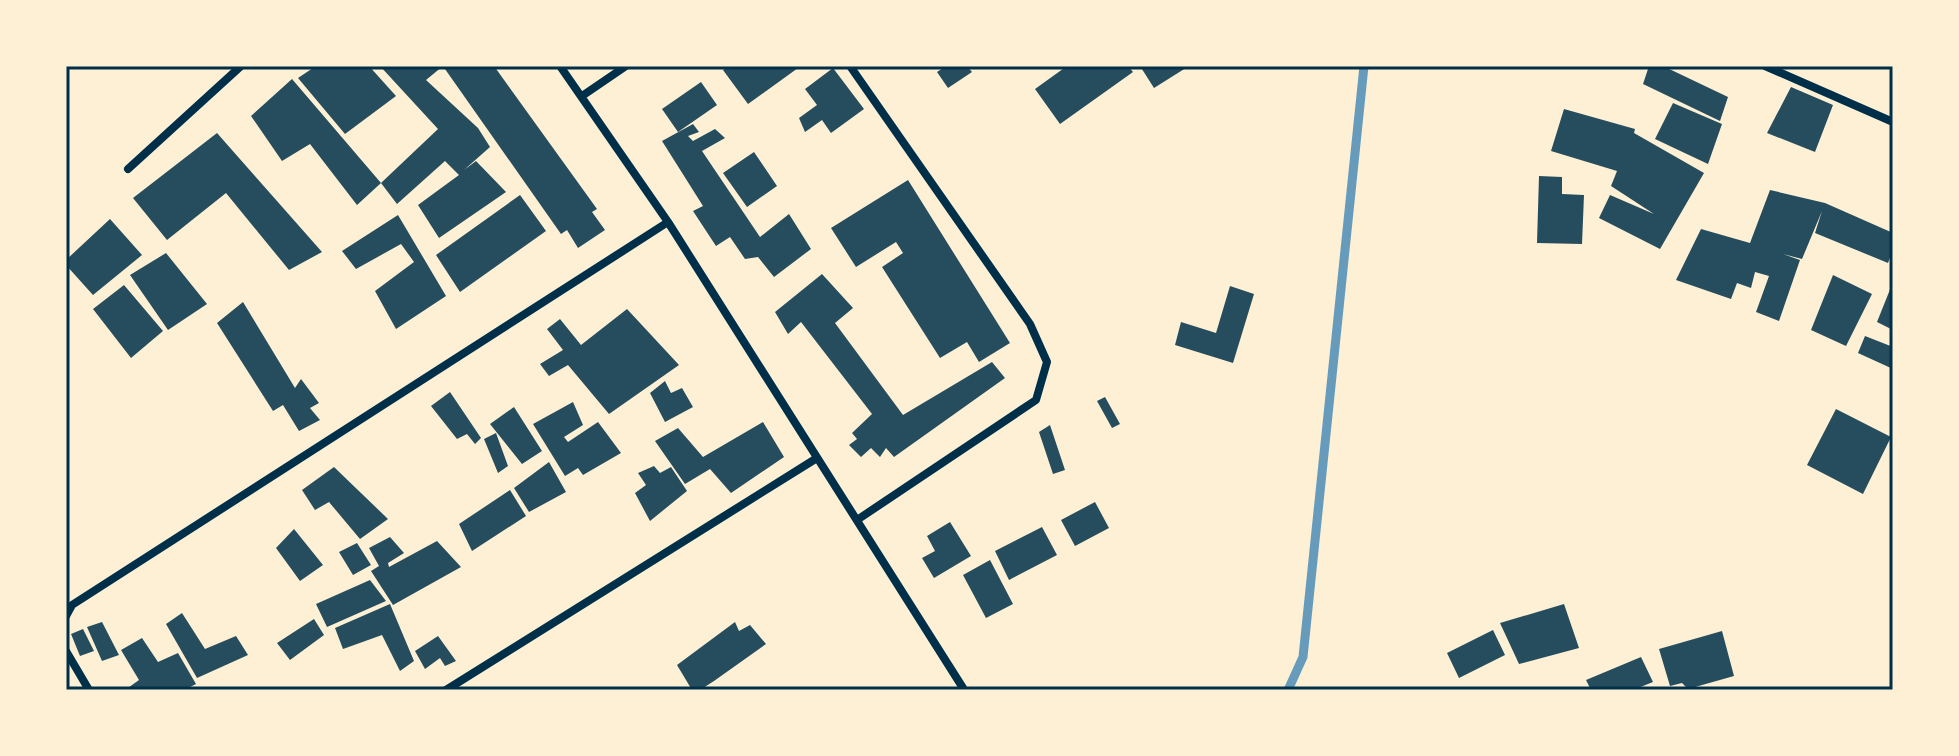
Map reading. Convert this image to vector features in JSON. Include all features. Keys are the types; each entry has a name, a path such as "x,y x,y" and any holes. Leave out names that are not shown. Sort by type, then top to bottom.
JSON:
{"street":[{"path":"128,169 241,66"},
{"path":"560,66 668,222 963,688"},
{"path":"582,96 626,66"},
{"path":"850,66 1030,324 1047,362 1036,400 857,520"},
{"path":"1765,66 1893,122"},
{"path":"66,616 72,605 668,222"},
{"path":"446,690 817,458"},
{"path":"66,651 89,690"}],"building":[{"path":"316,66 369,66 396,96 345,134 298,78"},
{"path":"380,66 443,66 426,80 478,128 490,147 464,170 476,161 506,192 439,238 418,205 459,175 445,161 397,204 381,183 438,129"},
{"path":"449,66 494,66 597,209 592,212 605,230 578,248 567,230 561,234 445,69"},
{"path":"729,66 798,68 748,104 723,70"},
{"path":"946,66 967,66 972,72 948,88 937,72"},
{"path":"1067,66 1128,66 1133,72 1060,124 1035,89"},
{"path":"1140,66 1189,66 1154,88"},
{"path":"1649,66 1663,66 1728,97 1720,121 1643,84"},
{"path":"833,68 864,109 831,133 822,120 805,132 799,118 817,105 805,89"},
{"path":"292,79 381,183 357,205 310,144 282,161 251,116"},
{"path":"701,82 717,105 678,132 662,109"},
{"path":"1791,87 1833,105 1815,152 1767,133"},
{"path":"1673,103 1722,124 1708,164 1655,139"},
{"path":"1564,109 1635,129 1634,133 1704,173 1660,249 1599,218 1610,195 1654,214 1611,186 1617,171 1551,151"},
{"path":"693,124 699,132 688,136 693,141 715,129 725,138 702,151 760,237 789,214 811,249 774,277 758,257 745,259 730,237 716,246 693,211 703,206 662,141"},
{"path":"217,133 322,252 289,270 226,193 167,240 133,198"},
{"path":"754,152 777,186 747,207 723,173"},
{"path":"1539,176 1562,177 1562,194 1584,195 1582,244 1537,243"},
{"path":"908,180 1010,343 979,362 967,342 940,358 882,267 903,253 896,242 856,267 831,228"},
{"path":"1770,190 1825,203 1893,233 1893,250 1888,263 1815,233 1822,211 1802,259 1783,254 1800,260 1779,321 1756,312 1769,276 1755,272 1751,288 1737,283 1731,299 1676,280 1701,229 1750,243"},
{"path":"520,195 546,231 460,292 436,255"},
{"path":"398,215 446,296 396,329 375,291 414,262 401,244 356,269 342,251"},
{"path":"110,219 142,255 93,295 66,265 66,260"},
{"path":"166,253 207,304 168,330 130,275"},
{"path":"822,274 853,308 835,323 903,415 992,362 1005,378 894,457 886,448 880,457 871,448 861,457 849,445 857,439 852,433 872,414 801,322 788,334 775,312"},
{"path":"1833,275 1872,294 1846,346 1811,330"},
{"path":"1893,282 1893,330 1877,322"},
{"path":"124,285 163,331 131,358 93,309"},
{"path":"1230,286 1254,294 1233,363 1175,345 1181,322 1216,333"},
{"path":"243,302 295,388 301,379 319,403 310,408 320,420 299,431 283,405 273,411 217,323"},
{"path":"627,309 679,365 609,414 568,365 549,376 540,364 563,350 547,329 560,319 581,345"},
{"path":"1865,336 1893,347 1893,369 1858,353"},
{"path":"665,381 671,393 682,388 693,407 665,422 650,393"},
{"path":"450,392 481,438 475,444 467,434 457,439 431,406"},
{"path":"1105,397 1120,424 1112,428 1097,401"},
{"path":"573,402 583,425 564,437 568,442 598,422 621,453 583,475 578,468 565,476 533,424"},
{"path":"514,407 542,451 522,464 490,424"},
{"path":"1836,409 1891,437 1863,494 1807,465"},
{"path":"763,422 784,457 731,493 710,469 685,484 655,441 678,428 703,457"},
{"path":"1050,425 1065,470 1053,474 1039,432"},
{"path":"496,433 508,466 498,473 484,439"},
{"path":"549,462 566,492 529,512 514,488"},
{"path":"654,466 660,473 671,467 687,491 650,521 635,493 646,485 638,473"},
{"path":"334,467 388,519 360,539 329,502 315,510 302,490"},
{"path":"510,490 526,516 472,551 459,524"},
{"path":"1095,502 1109,528 1075,546 1061,520"},
{"path":"950,522 971,556 934,578 922,558 935,551 927,536"},
{"path":"1042,527 1057,555 1009,580 995,551"},
{"path":"294,529 323,565 300,581 276,548"},
{"path":"390,537 404,553 388,563 389,567 437,541 461,567 393,605 371,571 379,566 369,548"},
{"path":"357,543 371,565 353,575 339,552"},
{"path":"990,560 1013,604 986,618 963,575"},
{"path":"370,580 386,601 327,627 316,604"},
{"path":"390,604 414,661 400,671 382,635 343,649 335,628"},
{"path":"1564,604 1579,648 1519,664 1500,623"},
{"path":"182,613 205,649 236,636 248,655 197,678 166,624"},
{"path":"314,619 324,635 290,660 277,643"},
{"path":"102,622 119,655 102,661 87,627"},
{"path":"735,622 739,631 750,625 766,644 700,690 692,690 677,665"},
{"path":"83,629 94,651 80,656 71,634"},
{"path":"1493,630 1505,655 1459,678 1447,653"},
{"path":"1722,631 1734,676 1688,689 1682,683 1670,686 1659,649"},
{"path":"438,636 456,661 445,666 440,658 425,669 415,651"},
{"path":"142,638 158,662 178,653 196,684 184,690 125,690 139,680 121,650"},
{"path":"1641,657 1653,682 1633,690 1591,690 1586,680"}],"waterway":[{"path":"1288,690 1303,657 1364,66"}]}
